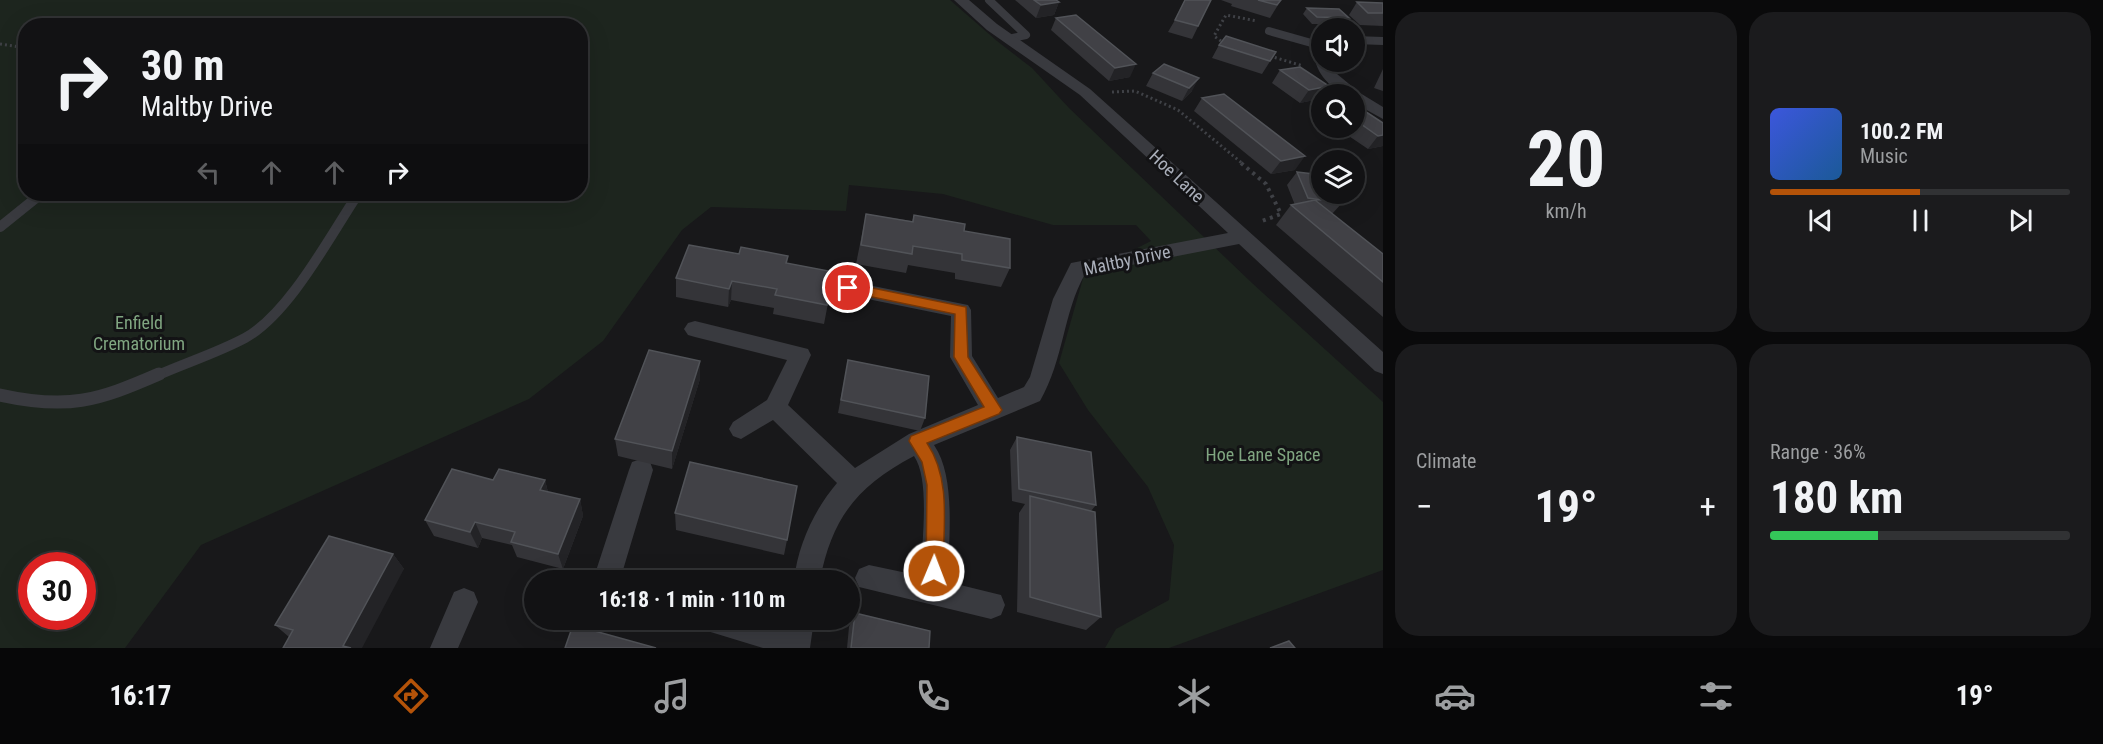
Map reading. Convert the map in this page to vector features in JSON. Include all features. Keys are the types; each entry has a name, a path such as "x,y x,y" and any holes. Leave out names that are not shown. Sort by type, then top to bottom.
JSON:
{"street":[{"name":"Hoe Lane","path":"961,0 1008,39 1090,97 1383,364"},
{"path":"1365,40 1383,41"},
{"path":"1325,72 1340,84"},
{"path":"1365,102 1383,114"},
{"name":"Maltby Drive","path":"808,570 811,553 835,504 854,483 917,441 1032,394 1042,379 1067,284 1078,268 1237,232"},
{"path":"848,288 962,310 961,357 994,410"},
{"path":"694,328 800,355 775,407 741,429"},
{"path":"775,407 854,483"},
{"path":"917,441 930,460 935,485 934,592"},
{"path":"609,570 642,470"},
{"path":"869,578 991,605"},
{"path":"444,648 464,602"},
{"path":"763,630 797,637"}],"lane":[{"path":"989,0 1026,35 1008,39"},
{"path":"1269,31 1311,43"},
{"path":"0,226 32,201"},
{"path":"0,395 53,404 89,401 111,395 246,337 268,319 288,297 353,201"}],"path":[{"path":"0,44 18,47"},
{"path":"1090,97 1136,91 1178,110 1266,184 1281,214 1237,232"}],"green space":[{"name":"Hoe Lane Space","path":"0,0 950,0 1032,68 1069,108 1252,283 1383,402 1383,570 1169,648 1105,648 1116,629 1169,600 1174,545 1148,487 1088,410 1059,363 1084,275 1151,241 1136,225 1053,225 943,194 849,185 846,211 711,207 682,230 603,341 529,399 201,545 125,648 0,648"}],"building":[{"path":"1034,0 1056,0 1059,2 1041,5"},
{"path":"1185,0 1211,0 1198,26 1175,20"},
{"path":"1258,0 1281,0 1277,5"},
{"path":"1357,2 1383,3 1383,13 1368,13"},
{"path":"1307,8 1339,9 1349,18 1317,17"},
{"path":"1076,15 1136,64 1115,68 1056,18"},
{"path":"1226,36 1276,52 1270,61 1219,45"},
{"path":"1164,64 1199,78 1189,88 1153,73"},
{"path":"1300,67 1326,84 1311,84 1309,90 1280,70"},
{"path":"1224,94 1305,156 1281,161 1202,98"},
{"path":"1365,111 1383,123 1383,135 1378,136 1365,127"},
{"path":"1297,172 1311,174 1311,198 1308,198"},
{"path":"1311,201 1311,204 1320,204 1383,254 1383,282 1291,205"},
{"path":"866,214 913,222 914,215 965,224 964,231 1010,239 1010,268 962,260 962,254 913,246 912,254 861,245"},
{"path":"689,245 739,254 741,247 788,256 786,263 834,272 827,305 775,295 777,289 732,281 729,289 676,278"},
{"path":"649,350 700,361 672,451 615,439"},
{"path":"848,360 929,376 925,418 841,400"},
{"path":"1017,437 1091,452 1096,505 1019,489"},
{"path":"690,462 797,486 787,540 675,513"},
{"path":"452,469 493,480 499,469 545,480 540,490 580,499 558,554 511,542 515,532 475,522 470,532 425,520"},
{"path":"1030,496 1095,512 1101,617 1030,597"},
{"path":"329,536 393,554 343,646 351,648 283,648 293,630 275,625"},
{"path":"860,614 930,631 929,648 851,648 853,630 860,630"},
{"path":"571,630 591,630 656,648 565,648"},
{"path":"1289,641 1295,648 1270,648"}],"route":[{"path":"848,288 962,310 961,357 994,410 917,441 930,460 935,485 934,571"}],"park label":[{"name":"Enfield Crematorium","path":"139,332"}]}
